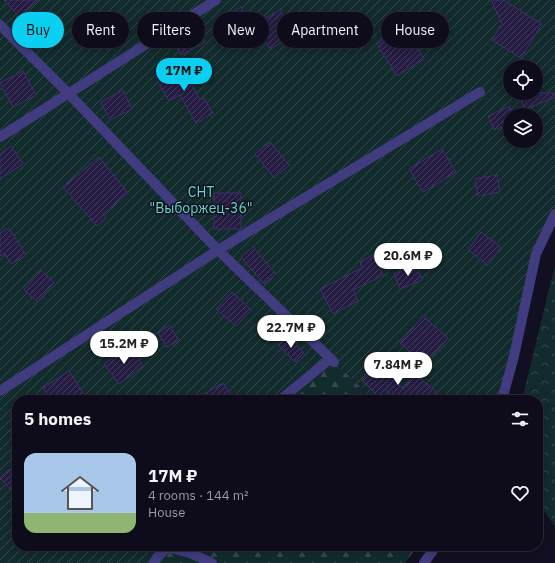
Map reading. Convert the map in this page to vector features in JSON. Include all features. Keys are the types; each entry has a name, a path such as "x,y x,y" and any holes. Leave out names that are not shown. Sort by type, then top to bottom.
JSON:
{"street":[{"path":"0,137 216,0"},
{"path":"0,25 69,94 218,250 332,360 286,395"},
{"path":"0,391 218,250 480,92"},
{"path":"503,395 514,356 536,254 555,214"},
{"path":"153,562 164,551"},
{"path":"183,551 212,563"},
{"path":"424,563 432,551"}],"green space":[{"name":"СНТ \"Выборжец-36\"","path":"0,0 555,0 555,214 536,254 503,395 369,395 334,362 288,395 12,395 12,551 163,551 157,563 0,563"},
{"path":"555,265 555,526 543,510 543,395 523,395"},
{"path":"334,362 369,395 288,395"},
{"path":"163,551 414,551 405,563 157,563"}],"building":[{"path":"4,0 38,0 25,12 15,12"},
{"path":"491,0 503,0 542,24 521,58 492,40 502,23"},
{"path":"241,7 244,12 233,12"},
{"path":"280,10 281,12 277,12 277,45 270,49 269,47 269,16"},
{"path":"381,41 381,48 417,48 424,59 397,76 377,44"},
{"path":"177,48 194,48 181,55"},
{"path":"181,64 200,100 204,98 213,113 196,123 180,95 169,101 156,78"},
{"path":"23,71 36,95 13,107 0,83"},
{"path":"123,90 132,109 110,120 101,102"},
{"path":"543,93 555,93 555,97 525,108 521,100 543,100"},
{"path":"503,109 503,127 494,130 488,116"},
{"path":"270,142 289,165 274,178 255,154"},
{"path":"11,146 23,164 0,179 0,154"},
{"path":"442,149 456,172 423,192 409,169"},
{"path":"99,157 128,193 103,214 106,218 97,226 63,187"},
{"path":"497,175 500,192 478,196 475,179"},
{"path":"214,193 241,193 241,229 214,229"},
{"path":"9,228 26,255 11,264 5,254 0,256 0,233"},
{"path":"481,232 501,247 488,265 468,250"},
{"path":"253,247 276,274 264,284 241,257"},
{"path":"373,255 383,275 353,290 358,301 333,314 320,289 362,268 360,262"},
{"path":"416,265 422,280 400,289 394,274"},
{"path":"41,270 54,282 38,302 24,290"},
{"path":"232,292 251,310 236,326 216,309"},
{"path":"423,316 448,338 425,364 400,343"},
{"path":"169,325 179,340 167,347 158,333"},
{"path":"288,336 304,353 295,362 278,345"},
{"path":"129,346 143,366 119,384 104,364"},
{"path":"378,364 403,389 415,374 436,392 433,395 392,395 385,389 377,395 362,380"},
{"path":"69,371 85,395 48,395 43,388"},
{"path":"223,383 230,394 228,395 203,395"},
{"path":"10,469 12,471 12,487 10,489 0,478"}]}
